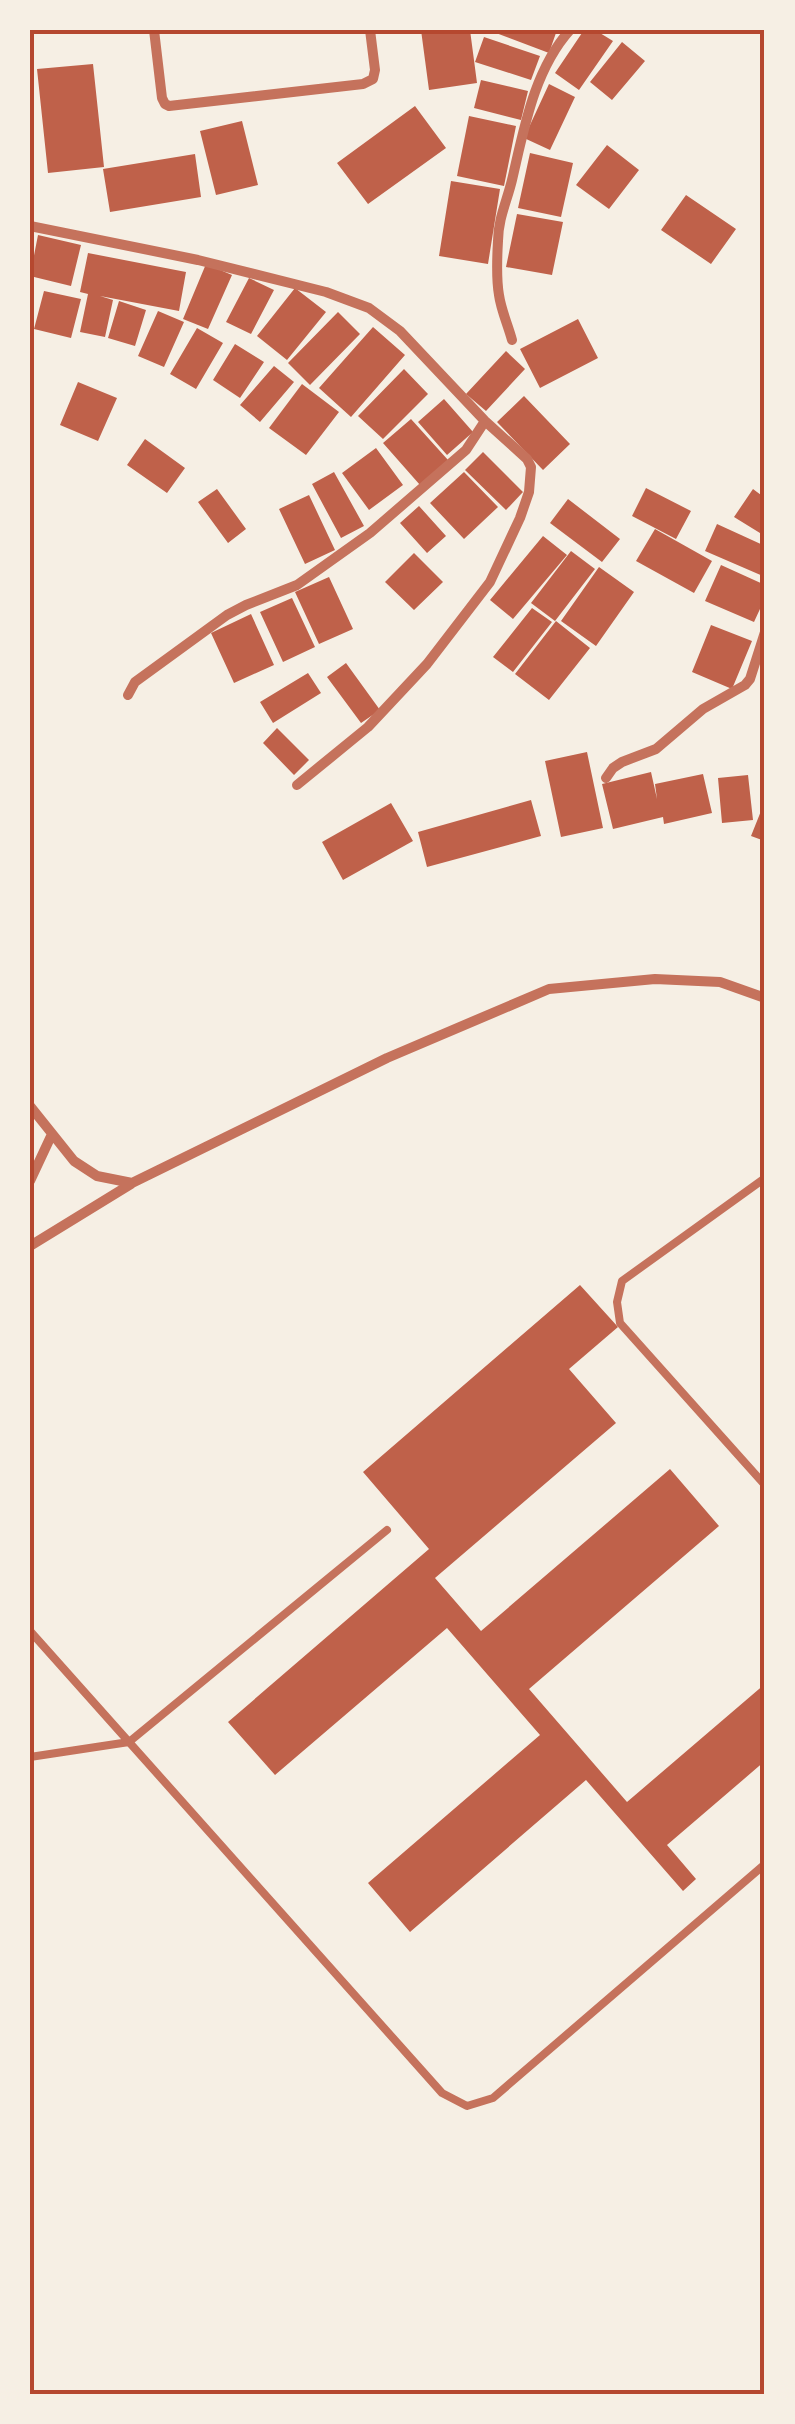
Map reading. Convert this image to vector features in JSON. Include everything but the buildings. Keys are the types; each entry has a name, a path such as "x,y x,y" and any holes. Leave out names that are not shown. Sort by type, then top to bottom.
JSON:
{"street":[{"path":"154,30 162,98 170,106 363,84 373,79 375,70 370,30"},
{"path":"512,340 498,294 500,217 542,75 556,46 570,30"},
{"path":"30,226 198,260 326,292 369,308 400,331 531,467 532,477 520,518 490,582 415,677 368,727 297,785"},
{"path":"128,695 136,682 227,615 297,585 370,533 466,450 484,421"},
{"path":"606,778 613,768 656,749 703,709 745,685 765,632"},
{"path":"30,1246 132,1183 387,1058 549,989 655,979 720,982 765,998"},
{"path":"30,1106 74,1161 97,1176 132,1183"},
{"path":"30,1181 52,1134"}],"lane":[{"path":"765,1178 622,1281 617,1302 620,1324 765,1485"},
{"path":"30,1757 128,1742 387,1530"},
{"path":"30,1632 442,2094 466,2106 493,2098 765,1864"}]}
